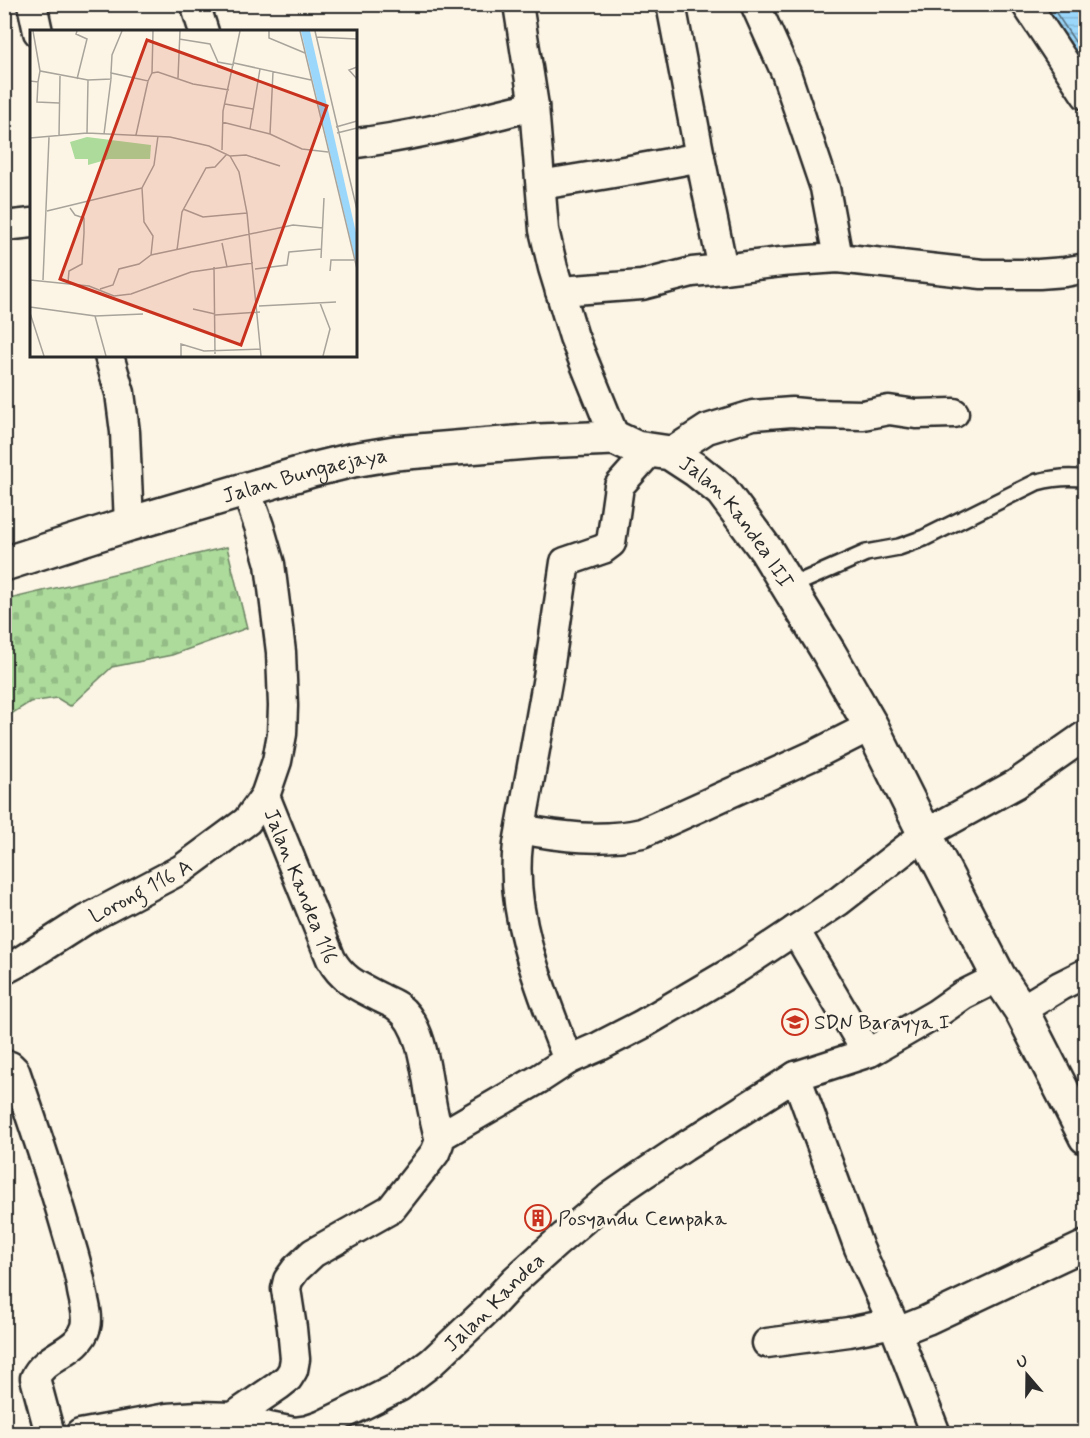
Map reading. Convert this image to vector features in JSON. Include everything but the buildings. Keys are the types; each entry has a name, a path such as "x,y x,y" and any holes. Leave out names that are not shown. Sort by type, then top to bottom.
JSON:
{"street":[{"path":"32,4 38,30"},
{"path":"195,4 203,30"},
{"path":"518,4 534,106 544,230 574,337 615,438"},
{"path":"671,4 723,270"},
{"path":"755,4 786,73 825,188 838,258"},
{"path":"1026,4 1086,96"},
{"path":"357,142 422,132 534,106"},
{"path":"541,185 700,157"},
{"path":"4,226 30,223"},
{"path":"560,291 642,285 692,272 838,258 982,274 1039,274 1086,268"},
{"path":"109,357 120,393 125,432 129,524"},
{"path":"568,1060 544,997 523,925 517,894 516,864 565,562 603,549 611,543 619,486 661,452 707,429 753,415 792,412 863,415 889,410 916,414 954,412"},
{"name":"Jalan Kandea III","path":"615,438 636,448 661,452 696,470 722,491 747,524 829,652 871,726 999,977 1021,1010 1086,1137"},
{"name":"Jalan Bungaejaya","path":"4,564 129,524 352,460 394,453 528,442 615,438"},
{"name":"Jalan Kandea 116","path":"246,490 270,564 281,652 282,734 277,760 265,796 331,959 338,971 352,983 397,1006 414,1029 424,1060 439,1137"},
{"path":"521,830 601,839 642,833 814,755 871,726"},
{"path":"233,1417 278,1386 288,1378 293,1370 295,1359 286,1289 288,1280 314,1253 392,1209 435,1153 439,1137 568,1060 670,1009 738,968 839,901 925,834 1016,784 1086,735"},
{"name":"Lorong 116 A","path":"4,970 85,920 182,869 247,820 265,796"},
{"path":"795,930 867,1053"},
{"path":"1021,1010 1059,986 1086,973"},
{"name":"Jalan Kandea","path":"80,1434 167,1418 199,1416 233,1417 294,1432 308,1430 399,1387 449,1348 515,1280 571,1229 610,1197 684,1146 796,1076 867,1053 936,1014 963,995 999,977"},
{"path":"4,1066 10,1066 15,1071 42,1146 79,1274 87,1316 85,1328 77,1342 48,1361 38,1370 35,1378 50,1434"},
{"path":"796,1076 859,1248 895,1327 936,1434"},
{"path":"767,1343 895,1327 927,1320 1086,1245"}],"lane":[{"path":"789,587 866,553 899,548 924,538 1037,482 1058,478 1086,479"}],"green space":[{"path":"227,547 247,628 172,655 112,667 70,706 57,698 30,702 5,718 5,600"}],"water":[{"path":"1034,5 1085,5 1085,83"}],"place":[{"name":"SDN Barayya I","path":"795,1022"},
{"name":"Posyandu Cempaka","path":"538,1218"}]}
